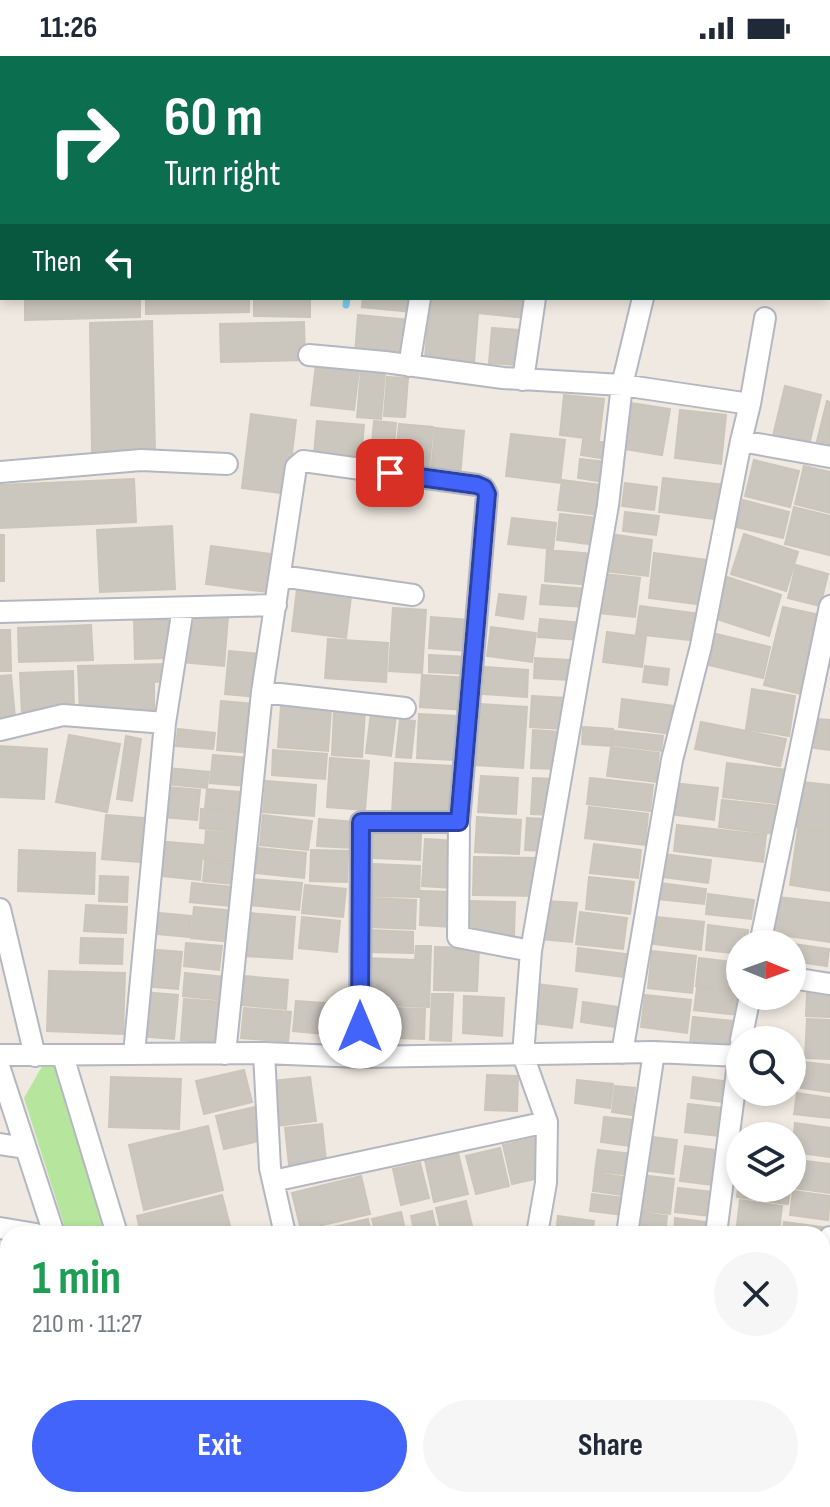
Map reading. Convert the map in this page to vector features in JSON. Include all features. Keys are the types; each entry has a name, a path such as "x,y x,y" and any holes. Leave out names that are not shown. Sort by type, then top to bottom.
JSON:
{"street":[{"path":"409,366 420,300"},
{"path":"523,380 535,300"},
{"path":"538,1226 546,1183 547,1122 523,1055 531,951 608,505 622,385 643,300"},
{"path":"622,1053 672,760 701,646 765,318"},
{"path":"309,355 523,380 622,385 750,404"},
{"path":"741,441 830,457"},
{"path":"0,472 141,460 227,464"},
{"path":"225,1054 262,692 299,462 484,488 487,494 459,822 458,937 531,951"},
{"path":"281,576 413,595"},
{"path":"0,612 276,605"},
{"path":"763,930 830,606"},
{"path":"134,1054 165,723 183,608"},
{"path":"262,692 405,708"},
{"path":"0,730 63,715 165,723"},
{"path":"360,1057 361,822 459,822"},
{"path":"0,909 5,947 35,1056"},
{"path":"806,980 830,984"},
{"path":"0,1055 264,1053 360,1057 726,1049"},
{"path":"628,1226 654,1052"},
{"path":"264,1053 270,1168 283,1226"},
{"path":"63,1056 115,1226"},
{"path":"0,1069 51,1226"},
{"path":"717,1226 733,1106"},
{"path":"273,1181 547,1122"},
{"path":"0,1144 25,1148"}],"green space":[{"path":"59,1062 110,1226 64,1226 24,1098 44,1063"}],"building":[{"path":"25,300 140,300 140,317 25,320"},
{"path":"146,300 249,300 249,312 146,314"},
{"path":"254,300 310,300 310,317 254,316"},
{"path":"363,300 413,300 412,312 362,307"},
{"path":"430,300 527,301 526,318 478,313 474,363 425,359"},
{"path":"358,315 409,320 405,360 355,355"},
{"path":"152,321 155,451 92,452 90,323"},
{"path":"304,322 305,360 221,362 220,324"},
{"path":"492,328 520,330 517,365 489,363"},
{"path":"316,365 359,370 354,410 311,405"},
{"path":"361,371 385,373 381,419 357,417"},
{"path":"387,377 408,378 405,417 384,416"},
{"path":"785,386 821,395 808,449 772,440"},
{"path":"564,395 604,399 599,440 560,435"},
{"path":"827,401 830,402 830,448 816,445"},
{"path":"631,403 670,409 662,455 624,449"},
{"path":"680,410 726,415 721,464 675,458"},
{"path":"251,414 296,420 287,494 242,488"},
{"path":"317,421 364,425 361,459 314,454"},
{"path":"374,421 396,423 393,456 371,454"},
{"path":"399,424 433,427 429,469 395,466"},
{"path":"435,428 464,431 460,477 431,475"},
{"path":"511,434 565,440 560,483 506,476"},
{"path":"583,440 609,443 607,459 581,455"},
{"path":"580,459 606,462 604,482 578,478"},
{"path":"754,460 799,471 790,507 745,496"},
{"path":"804,466 830,472 830,513 795,504"},
{"path":"663,478 725,485 721,520 659,512"},
{"path":"134,479 136,522 0,528 0,485"},
{"path":"562,480 602,485 599,515 558,510"},
{"path":"625,483 657,487 654,510 622,506"},
{"path":"743,500 789,512 783,538 736,527"},
{"path":"794,507 830,516 829,555 785,544"},
{"path":"625,512 659,516 656,535 623,531"},
{"path":"560,514 598,518 595,545 557,540"},
{"path":"512,518 556,523 553,549 508,544"},
{"path":"172,526 175,589 100,592 97,530"},
{"path":"610,534 652,540 648,576 605,571"},
{"path":"744,534 798,552 786,591 731,574"},
{"path":"0,535 4,535 4,581 0,581"},
{"path":"211,546 279,555 274,593 206,584"},
{"path":"547,550 594,554 591,585 545,581"},
{"path":"654,553 708,560 703,605 649,598"},
{"path":"796,565 828,574 820,606 788,598"},
{"path":"604,574 640,578 635,617 600,613"},
{"path":"727,577 781,595 769,636 714,618"},
{"path":"542,585 587,589 585,607 540,604"},
{"path":"297,589 351,596 346,638 292,631"},
{"path":"499,594 526,597 523,619 496,615"},
{"path":"640,606 701,614 698,641 636,634"},
{"path":"783,607 820,615 801,694 764,685"},
{"path":"393,608 426,610 422,673 389,671"},
{"path":"185,613 228,617 224,666 181,662"},
{"path":"431,617 469,620 467,651 429,648"},
{"path":"134,619 168,619 168,658 135,659"},
{"path":"540,619 582,623 581,640 538,637"},
{"path":"91,625 93,660 19,662 18,628"},
{"path":"491,627 536,633 532,662 487,656"},
{"path":"0,630 10,630 11,671 0,671"},
{"path":"607,632 646,637 642,667 603,662"},
{"path":"712,633 770,647 763,678 705,664"},
{"path":"328,639 388,643 386,682 325,678"},
{"path":"229,651 262,654 258,697 225,694"},
{"path":"429,655 468,657 467,674 429,672"},
{"path":"535,658 570,660 569,680 534,678"},
{"path":"168,664 169,681 154,682 154,709 80,711 78,666"},
{"path":"645,666 669,669 667,685 643,682"},
{"path":"485,667 528,670 527,697 483,694"},
{"path":"73,671 74,713 22,715 20,673"},
{"path":"11,675 15,717 0,718 0,676"},
{"path":"422,675 469,678 466,710 420,707"},
{"path":"752,689 795,696 789,736 746,729"},
{"path":"532,696 566,698 564,729 530,727"},
{"path":"622,699 675,706 672,734 619,727"},
{"path":"221,701 257,704 252,753 217,750"},
{"path":"480,704 527,707 523,768 476,765"},
{"path":"281,706 331,709 328,751 278,747"},
{"path":"334,711 365,712 362,757 332,755"},
{"path":"371,713 396,716 391,756 366,753"},
{"path":"419,714 457,716 454,760 417,758"},
{"path":"400,719 415,721 411,758 396,757"},
{"path":"818,719 830,720 830,750 814,748"},
{"path":"701,722 786,739 780,766 695,749"},
{"path":"583,727 613,729 612,746 582,744"},
{"path":"178,729 215,733 213,749 176,746"},
{"path":"533,730 560,732 557,769 531,768"},
{"path":"615,731 663,736 661,751 613,745"},
{"path":"69,735 120,744 107,812 56,802"},
{"path":"126,736 141,739 132,801 117,799"},
{"path":"0,746 47,749 44,799 0,797"},
{"path":"611,747 659,753 656,782 607,776"},
{"path":"273,750 327,754 325,779 272,775"},
{"path":"213,755 249,758 247,786 210,783"},
{"path":"330,758 369,761 365,810 327,807"},
{"path":"395,763 453,766 451,816 392,813"},
{"path":"727,763 787,770 783,804 723,797"},
{"path":"167,768 209,772 207,788 166,784"},
{"path":"481,776 518,778 516,814 478,812"},
{"path":"533,778 555,779 553,815 531,814"},
{"path":"590,778 653,785 650,811 587,804"},
{"path":"266,781 316,785 314,816 263,812"},
{"path":"802,782 830,785 830,832 796,827"},
{"path":"672,783 718,788 714,820 668,814"},
{"path":"166,787 200,790 197,820 163,817"},
{"path":"207,789 250,793 248,812 205,808"},
{"path":"722,800 778,806 775,834 719,827"},
{"path":"589,807 648,814 645,845 585,838"},
{"path":"201,809 241,813 240,832 200,828"},
{"path":"106,815 143,818 140,862 102,859"},
{"path":"263,815 312,821 308,850 260,845"},
{"path":"477,817 521,820 519,854 475,852"},
{"path":"527,818 545,819 543,851 525,850"},
{"path":"319,819 355,822 353,848 317,846"},
{"path":"677,825 766,835 763,862 674,851"},
{"path":"798,829 830,833 830,891 790,885"},
{"path":"206,831 241,834 238,862 204,859"},
{"path":"374,831 421,833 420,860 373,858"},
{"path":"425,839 456,841 453,888 422,886"},
{"path":"156,841 203,845 200,880 153,875"},
{"path":"594,844 641,850 638,878 590,873"},
{"path":"258,848 306,853 304,878 256,873"},
{"path":"19,850 95,853 94,894 18,891"},
{"path":"311,850 348,851 347,882 310,881"},
{"path":"663,854 711,860 708,883 661,877"},
{"path":"474,857 537,858 537,896 473,895"},
{"path":"205,861 235,864 233,884 203,881"},
{"path":"373,864 420,866 419,897 372,896"},
{"path":"100,876 128,877 127,902 99,901"},
{"path":"589,877 634,882 630,914 586,909"},
{"path":"252,879 302,883 299,910 249,905"},
{"path":"192,883 232,887 230,906 190,902"},
{"path":"660,883 706,889 704,904 658,899"},
{"path":"305,885 346,889 343,917 302,913"},
{"path":"421,891 454,892 453,927 420,925"},
{"path":"708,894 754,900 751,919 706,914"},
{"path":"778,897 830,903 830,942 806,939 806,930 774,930"},
{"path":"370,898 416,900 415,929 370,927"},
{"path":"468,901 515,902 514,936 468,935"},
{"path":"546,901 577,903 572,942 541,939"},
{"path":"86,905 127,907 126,933 84,931"},
{"path":"194,907 235,911 232,942 191,938"},
{"path":"149,912 191,916 189,937 147,933"},
{"path":"580,912 627,918 623,949 576,944"},
{"path":"249,913 295,917 292,959 245,956"},
{"path":"302,917 340,921 337,952 299,948"},
{"path":"656,917 704,922 701,950 653,944"},
{"path":"708,925 748,930 726,930 726,952 706,950"},
{"path":"369,930 413,932 413,953 368,952"},
{"path":"81,938 123,939 122,964 80,963"},
{"path":"186,943 222,946 219,970 184,966"},
{"path":"416,946 431,946 429,1007 365,1004 366,958 415,960"},
{"path":"806,946 829,949 827,966 806,963"},
{"path":"435,947 479,948 477,991 434,990"},
{"path":"578,948 626,954 623,977 576,971"},
{"path":"145,949 182,952 178,989 142,986"},
{"path":"652,951 696,956 692,993 648,988"},
{"path":"699,958 726,961 726,989 696,986"},
{"path":"49,971 125,973 123,1034 47,1031"},
{"path":"185,973 225,977 223,1000 183,996"},
{"path":"244,976 288,980 286,1009 241,1005"},
{"path":"537,984 577,989 572,1028 533,1023"},
{"path":"697,988 726,991 726,1010 738,1010 738,1015 694,1010"},
{"path":"142,992 178,995 174,1039 138,1036"},
{"path":"807,992 830,993 830,1017 806,1016"},
{"path":"432,994 453,994 451,1041 430,1040"},
{"path":"645,995 691,1000 687,1033 641,1027"},
{"path":"464,996 504,998 502,1036 463,1033"},
{"path":"184,999 222,1002 218,1043 181,1040"},
{"path":"296,1001 338,1004 335,1035 293,1031"},
{"path":"583,1002 619,1007 616,1027 581,1022"},
{"path":"365,1007 425,1009 424,1039 364,1037"},
{"path":"244,1008 291,1012 288,1042 241,1038"},
{"path":"693,1017 732,1021 731,1026 726,1026 726,1047 690,1043"},
{"path":"807,1019 830,1020 830,1059 806,1058"},
{"path":"806,1062 830,1065 830,1092 806,1089"},
{"path":"244,1070 252,1102 204,1114 196,1081"},
{"path":"487,1075 518,1076 517,1111 485,1110"},
{"path":"111,1077 181,1079 179,1129 109,1127"},
{"path":"310,1077 316,1121 278,1126 273,1081"},
{"path":"693,1077 724,1081 722,1102 691,1098"},
{"path":"577,1080 613,1084 610,1108 575,1103"},
{"path":"615,1086 635,1088 632,1115 612,1112"},
{"path":"806,1094 830,1098 830,1118 794,1114 795,1106 806,1106"},
{"path":"688,1104 722,1108 719,1136 685,1132"},
{"path":"255,1107 263,1140 224,1149 216,1116"},
{"path":"604,1117 634,1120 631,1146 601,1142"},
{"path":"322,1124 326,1161 289,1165 285,1128"},
{"path":"806,1125 830,1128 830,1157 806,1154"},
{"path":"208,1126 223,1190 144,1210 129,1145"},
{"path":"645,1136 677,1140 673,1174 641,1170"},
{"path":"535,1138 544,1177 512,1184 503,1145"},
{"path":"685,1146 716,1150 712,1185 680,1181"},
{"path":"500,1148 509,1186 476,1194 466,1156"},
{"path":"598,1150 632,1154 630,1175 595,1171"},
{"path":"458,1153 468,1194 434,1202 425,1160"},
{"path":"806,1161 830,1164 830,1193 806,1190"},
{"path":"420,1163 429,1198 401,1205 393,1169"},
{"path":"595,1173 632,1178 630,1196 593,1191"},
{"path":"640,1175 674,1179 670,1214 636,1210"},
{"path":"361,1176 370,1214 318,1226 300,1226 292,1193"},
{"path":"678,1188 712,1192 710,1216 675,1212"},
{"path":"806,1193 830,1196 828,1220 790,1215 792,1202 806,1202"},
{"path":"592,1194 625,1198 623,1215 590,1211"},
{"path":"222,1195 230,1226 139,1226 137,1216"},
{"path":"466,1201 472,1226 440,1226 436,1208"},
{"path":"740,1202 782,1206 780,1226 737,1225"},
{"path":"432,1211 435,1226 413,1226 411,1216"},
{"path":"401,1212 404,1226 374,1226 372,1219"},
{"path":"636,1212 667,1216 666,1226 634,1226"},
{"path":"558,1216 594,1221 593,1226 557,1226"},
{"path":"675,1218 714,1223 713,1226 674,1226"},
{"path":"368,1219 369,1226 338,1226"},
{"path":"784,1222 815,1226 784,1226"}],"waterway":[{"path":"346,305 347,300"}],"route":[{"path":"360,1027 361,822 459,822 487,494 484,488 477,485 390,473"}]}
